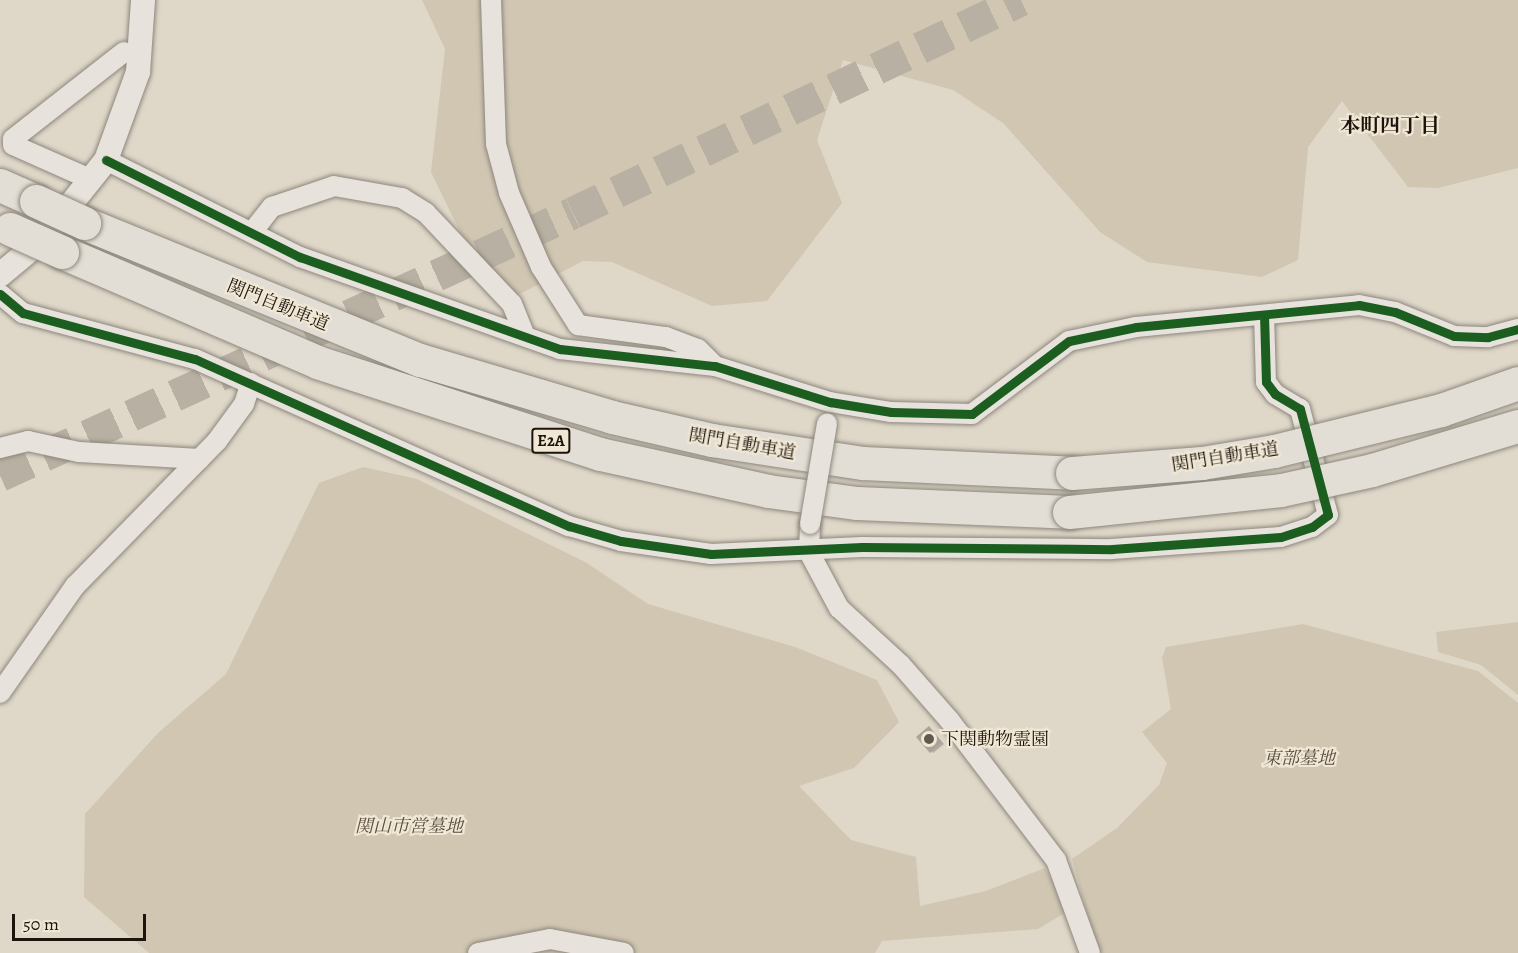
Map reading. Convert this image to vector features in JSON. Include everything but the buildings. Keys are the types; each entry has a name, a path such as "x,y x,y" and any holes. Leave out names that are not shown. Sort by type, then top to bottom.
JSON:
{"highway":[{"name":"関門自動車道","path":"0,185 84,223 420,360 612,417 712,440 863,463 1072,473 1202,463 1274,451 1441,411 1518,384"},
{"name":"E2A","path":"5,226 317,363 600,454 768,491 857,503 1069,512 1281,490 1395,464 1518,426"}],"street":[{"path":"0,275 42,240 106,160 138,72 143,0"},
{"path":"491,0 496,144 509,193 541,267 578,325 666,337 698,349 715,366"},
{"path":"92,180 13,145 13,139 124,52"},
{"path":"106,160 366,284 524,333 576,352 715,366 830,402 961,417 990,405 1069,341 1136,327 1359,305 1395,312 1454,336 1488,337 1518,329"},
{"path":"253,231 272,207 334,186 402,198 426,213 512,304 524,333"},
{"path":"0,294 23,314 195,359 569,526 676,550 809,552 862,547 1113,549 1281,537 1312,527 1328,515 1300,409 1266,382 1264,316"},
{"path":"0,693 75,586 200,459 244,404 251,383"},
{"path":"830,402 810,524 809,552 839,608 902,665 950,721 1056,860 1090,953"},
{"path":"0,448 28,441 79,452 200,459"},
{"path":"478,953 550,939 624,953"}],"green space":[{"path":"422,0 1518,0 1518,168 1438,188 1408,187 1342,101 1308,147 1298,260 1262,277 1147,262 1100,232 1003,123 953,90 843,60 817,140 842,203 767,301 712,306 612,262 583,261 520,294 505,295 460,232 431,172 445,49"},
{"name":"関山市営墓地","path":"363,467 417,479 587,563 648,604 795,647 877,680 899,722 854,768 799,786 851,840 916,857 920,906 986,891 1045,868 1068,911 1038,929 882,941 875,953 149,953 84,897 85,814 158,733 226,674 319,483"},
{"path":"1518,622 1518,695 1481,665 1438,652 1436,632"},
{"name":"東部墓地","path":"1303,624 1478,671 1518,703 1518,953 1098,953 1072,859 1117,828 1159,785 1167,763 1142,732 1171,709 1162,658 1166,647"}],"tunnel":[{"path":"0,476 573,213 1021,0"}],"cycle path":[{"path":"106,160 300,257 560,349 715,366 830,402 891,412 972,414 1069,341 1136,327 1359,305 1395,312 1454,336 1488,337 1518,329"},
{"path":"0,294 23,313 195,359 569,526 621,541 711,554 862,547 1112,549 1281,537 1312,527 1328,515 1300,409 1275,394 1266,382 1264,316"}],"place":[{"name":"下関動物霊園","path":"929,739"}],"district":[{"name":"本町四丁目","path":"1390,125"}]}
